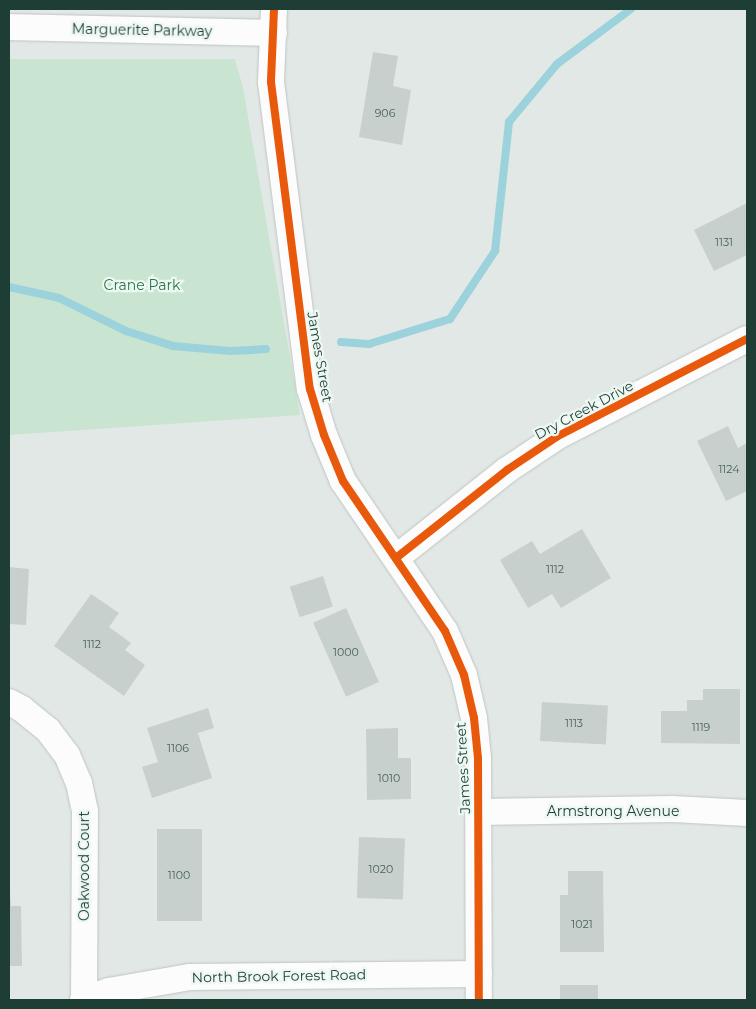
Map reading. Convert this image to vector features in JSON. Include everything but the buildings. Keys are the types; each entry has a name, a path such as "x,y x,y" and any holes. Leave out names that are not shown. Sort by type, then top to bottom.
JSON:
{"street":[{"name":"Marguerite Parkway","path":"9,27 274,21"},
{"name":"James Street","path":"274,21 271,82 310,389 324,435 343,480 446,631 464,676 474,718 478,812 479,1000"},
{"name":"Dry Creek Drive","path":"396,558 507,470 558,436 747,339"},
{"name":"Oakwood Court","path":"9,702 22,709 48,730 67,755 79,783 85,811 84,1000"},
{"name":"Armstrong Avenue","path":"478,812 673,809 747,813"},
{"name":"North Brook Forest Road","path":"84,1000 109,991 189,977 479,974"}],"green space":[{"name":"Crane Park","path":"9,59 235,59 243,88 300,415 9,435"}],"waterway":[{"path":"341,342 369,344 450,319 495,251 509,122 557,64 631,9"},
{"path":"9,287 59,298 126,331 173,346 230,351 266,349"}],"cycle path":[{"path":"274,9 271,82 310,389 324,435 343,481 445,631 464,675 474,718 478,758 479,1000"},
{"path":"396,558 507,470 558,436 747,339"}]}
